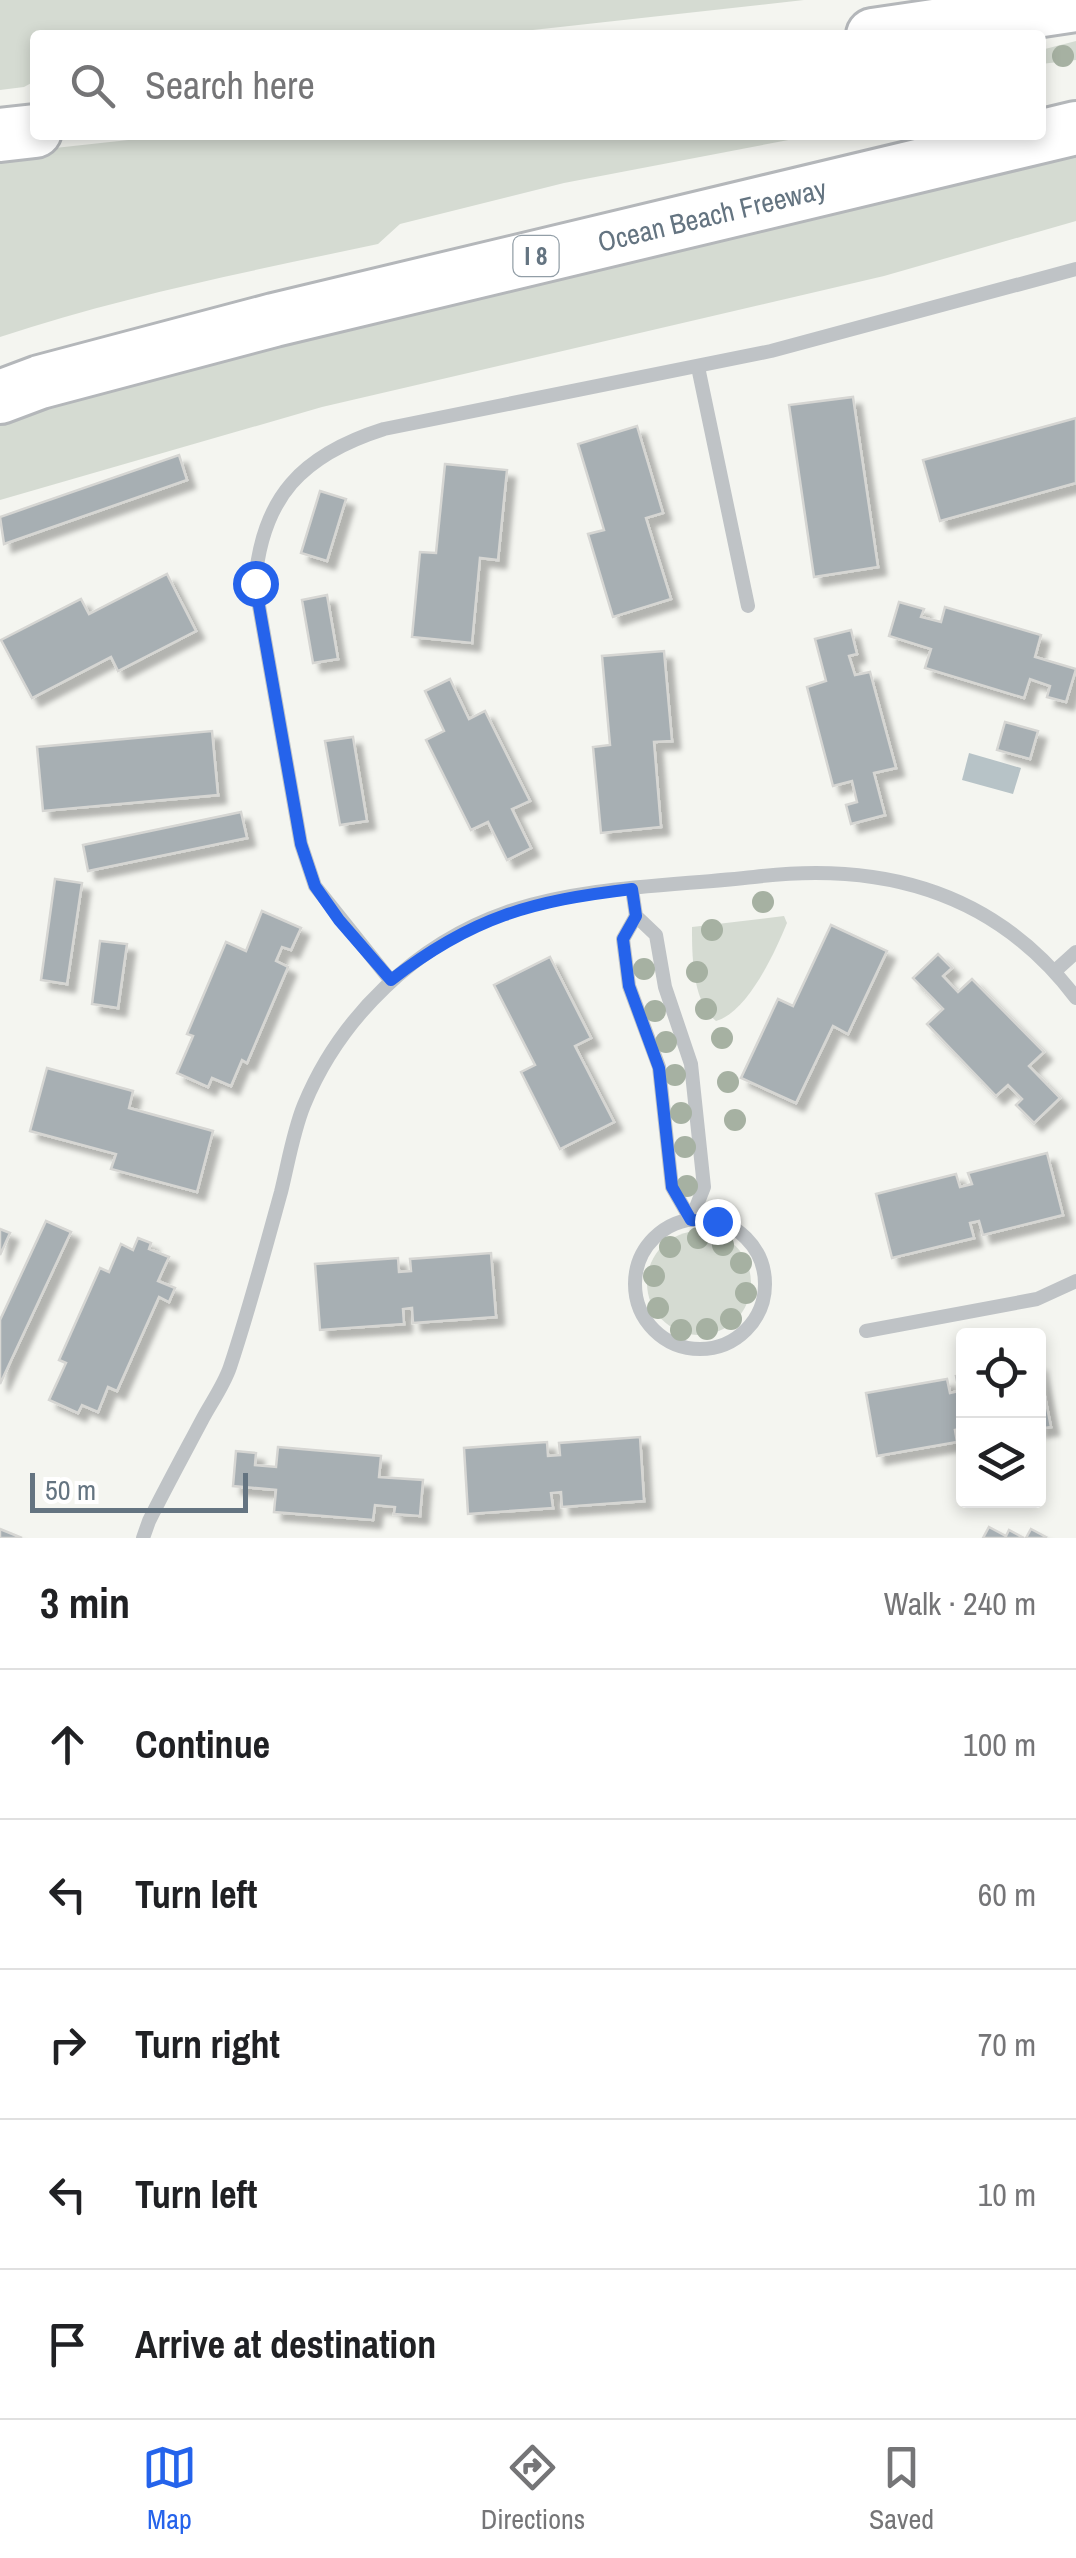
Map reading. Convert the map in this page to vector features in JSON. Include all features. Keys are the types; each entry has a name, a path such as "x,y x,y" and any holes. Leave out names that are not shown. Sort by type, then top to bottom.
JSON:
{"highway":[{"path":"907,30 1076,5"},
{"path":"0,135 30,132"},
{"name":"Ocean Beach Freeway","path":"0,397 40,382 274,320 999,140"}],"lane":[{"path":"1067,123 1076,120"},
{"path":"391,980 315,886 301,844 255,583 258,546 271,510 291,484 319,459 350,440 384,428 771,351 1076,268"},
{"path":"698,367 748,606"},
{"path":"142,1538 229,1371 304,1106 339,1040 391,980 455,935 507,912 573,896 762,876 856,873 904,881 949,895 1032,948 1076,998"},
{"path":"632,889 636,916 623,939 629,986 659,1068 672,1187 691,1220"},
{"path":"636,916 656,935 665,987 691,1064 704,1187 691,1220"},
{"path":"1056,971 1076,952"},
{"path":"691,1220 717,1221 733,1228 747,1238 763,1268 763,1302 756,1318 745,1331 714,1348 697,1349 664,1339 642,1313 636,1298 634,1281 644,1250 668,1227 691,1220"},
{"path":"866,1331 1037,1299 1076,1281"}],"shaded area":[{"path":"0,0 804,0 532,30 30,30 30,84 0,90"},
{"path":"1076,41 1076,60 1046,63 1046,49"},
{"path":"128,140 789,140 564,183 400,224 378,244 140,297 0,337 0,154"},
{"path":"1076,155 1076,221 884,276 322,407 0,500 0,420 304,334"},
{"path":"969,753 1021,768 1013,794 962,780"},
{"path":"784,916 787,923 759,980 739,1006 716,1021 698,990 692,927"},
{"path":"699,1231 719,1235 736,1246 747,1263 751,1283 747,1303 736,1320 719,1331 699,1335 679,1331 662,1320 651,1303 647,1283 651,1263 662,1246 679,1235"}],"building":[{"path":"853,397 878,567 814,577 789,405"},
{"path":"1076,418 1076,483 940,521 923,460"},
{"path":"637,426 663,513 646,518 671,599 613,617 588,534 604,530 578,444"},
{"path":"179,455 187,480 4,544 0,517"},
{"path":"445,464 507,470 498,560 480,558 472,643 412,637 420,552 436,553"},
{"path":"320,491 346,499 327,561 301,553"},
{"path":"167,574 196,631 118,671 111,657 32,698 1,640 81,599 89,614"},
{"path":"327,595 338,659 313,663 302,600"},
{"path":"899,602 924,609 921,617 941,622 945,607 1041,635 1035,657 1076,669 1066,702 1047,697 1050,686 1030,679 1024,698 925,668 931,649 889,636"},
{"path":"851,630 857,654 849,656 855,675 870,672 896,768 874,773 885,815 851,824 846,805 857,802 852,781 833,786 807,687 826,681 815,639"},
{"path":"664,651 672,741 654,742 661,827 601,833 593,747 610,745 602,656"},
{"path":"450,679 469,719 485,711 530,801 512,809 531,848 507,860 488,822 471,830 426,740 444,731 425,691"},
{"path":"1005,722 1038,731 1030,759 997,750"},
{"path":"212,731 218,795 43,811 37,747"},
{"path":"353,737 367,821 340,825 325,741"},
{"path":"241,812 247,838 88,871 83,845"},
{"path":"55,879 82,883 67,984 41,980"},
{"path":"262,911 301,928 291,950 282,947 276,961 288,967 247,1063 242,1060 231,1086 212,1078 208,1087 177,1073 193,1036 187,1034 226,942 246,951"},
{"path":"831,925 887,951 848,1034 833,1026 796,1103 741,1078 778,999 793,1006"},
{"path":"100,941 127,944 118,1008 92,1004"},
{"path":"938,954 952,968 943,976 958,992 972,979 1044,1052 1029,1066 1060,1098 1034,1123 1016,1105 1022,1099 1008,1085 996,1096 927,1024 943,1009 913,978"},
{"path":"550,957 591,1038 575,1046 614,1122 560,1149 521,1072 535,1065 494,985"},
{"path":"47,1068 133,1091 129,1108 213,1131 197,1192 111,1169 116,1154 30,1131"},
{"path":"1047,1153 1063,1215 983,1235 979,1221 970,1223 974,1238 892,1258 876,1194 956,1174 960,1187 972,1184 968,1173"},
{"path":"46,1221 71,1232 0,1384 0,1320"},
{"path":"0,1229 10,1233 0,1255"},
{"path":"138,1238 151,1243 149,1249 169,1257 158,1281 175,1288 169,1302 159,1297 117,1391 108,1387 98,1412 82,1405 78,1413 49,1400 66,1363 59,1360 100,1268 109,1272 121,1244 133,1250"},
{"path":"491,1253 496,1317 413,1323 412,1308 403,1309 404,1324 320,1330 315,1264 398,1258 399,1272 411,1271 410,1259"},
{"path":"947,1379 950,1393 956,1392 956,1442 877,1456 866,1393"},
{"path":"1046,1402 1051,1427 1046,1428"},
{"path":"640,1437 644,1501 562,1507 561,1492 551,1493 553,1508 468,1514 464,1448 547,1442 548,1456 560,1455 559,1443"},
{"path":"278,1447 381,1456 379,1477 423,1480 420,1516 394,1514 395,1507 375,1505 373,1520 274,1512 276,1490 233,1486 236,1451 256,1453 255,1465 276,1467"},
{"path":"989,1527 1006,1536 1009,1530 1024,1538 983,1538"},
{"path":"0,1529 22,1538 0,1538"},
{"path":"1031,1529 1046,1537 1026,1538"}],"route":[{"path":"255,583 301,844 315,886 339,920 391,980 455,935 507,912 573,896 632,889 636,916 623,939 629,986 659,1068 672,1187 691,1220 717,1221"}]}
